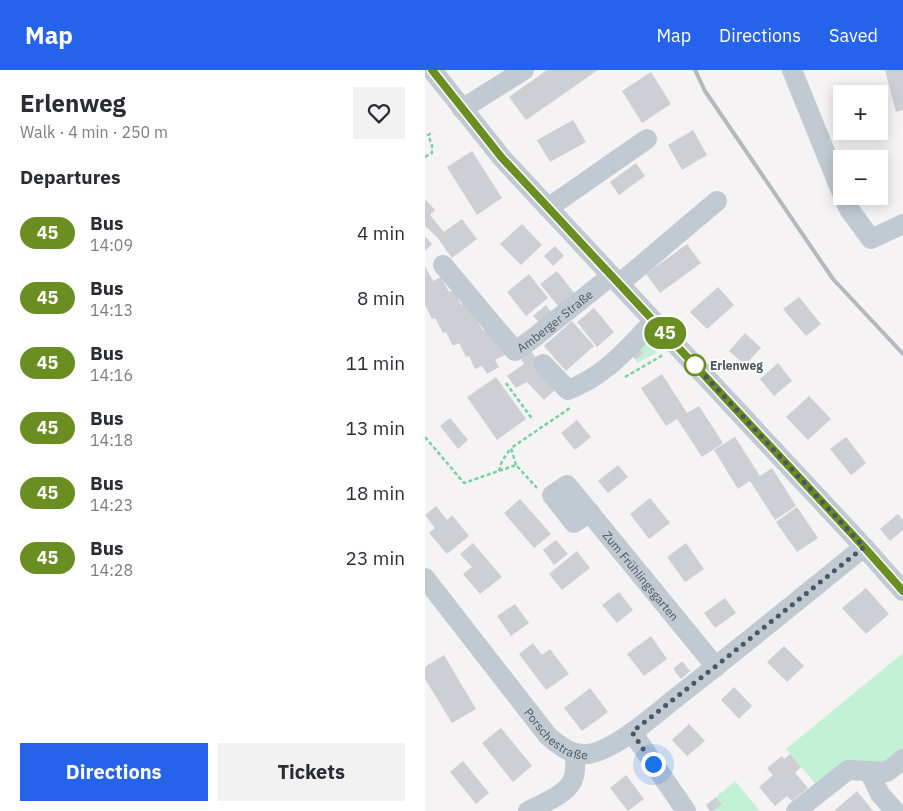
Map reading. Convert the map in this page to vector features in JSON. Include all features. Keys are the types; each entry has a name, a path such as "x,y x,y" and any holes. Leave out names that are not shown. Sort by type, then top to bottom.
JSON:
{"street":[{"path":"432,70 502,158 903,591"},
{"path":"462,109 524,70"},
{"path":"792,70 833,171"},
{"path":"548,208 647,138"},
{"path":"615,280 717,201"},
{"path":"847,205 871,239 903,224"},
{"name":"Amberger Straße","path":"443,265 515,351 615,280"},
{"path":"543,364 568,390 583,384 610,366 654,322"},
{"name":"Zum Frühlingsgarten","path":"559,490 590,512 716,666"},
{"name":"Porschestraße","path":"425,578 548,736 562,748 575,753 587,754 601,750 632,732 864,547"},
{"path":"632,732 686,811"},
{"path":"528,811 563,792 570,785 574,777 575,753"},
{"path":"796,811 848,770 887,772 903,759"},
{"path":"869,771 880,794 895,811"}],"path":[{"path":"425,157 432,153 432,145 428,135 433,132"},
{"path":"506,383 533,420"},
{"path":"425,437 464,483 516,465 545,496 559,490"},
{"path":"499,471 502,460 511,448"}],"green space":[{"path":"646,342 657,353 637,363 636,360 643,353 639,349"},
{"path":"903,653 903,753 886,768 820,789 786,749"},
{"path":"735,781 760,811 713,811 722,805 716,797"}],"building":[{"path":"547,70 598,70 526,120 509,97"},
{"path":"885,70 903,70 903,110 896,112"},
{"path":"651,72 671,104 642,123 622,91"},
{"path":"573,120 586,142 550,162 537,140"},
{"path":"693,130 707,155 682,170 668,145"},
{"path":"472,151 502,198 477,215 447,167"},
{"path":"636,163 645,176 619,195 610,182"},
{"path":"426,200 435,210 430,215 444,232 462,219 477,239 452,258 437,237 425,226"},
{"path":"522,224 542,245 521,265 500,244"},
{"path":"425,236 432,244 425,251"},
{"path":"687,244 701,263 660,293 646,274"},
{"path":"555,246 564,256 553,266 544,256"},
{"path":"425,266 433,281 441,277 449,292 454,290 461,305 466,303 483,331 488,328 498,341 505,355 495,360 499,367 487,374 482,366 475,369 469,356 466,357 459,343 453,346 446,332 443,333 435,318 432,319 425,305"},
{"path":"557,271 575,294 559,307 540,284"},
{"path":"529,274 548,298 526,316 507,292"},
{"path":"718,287 734,305 707,329 690,312"},
{"path":"799,297 821,324 806,336 783,309"},
{"path":"546,305 552,313 540,323 533,316"},
{"path":"594,308 614,332 597,347 577,322"},
{"path":"572,321 594,346 566,371 544,346"},
{"path":"745,333 761,348 745,365 729,351"},
{"path":"639,349 643,353 636,360 632,356"},
{"path":"530,350 538,360 533,365 555,390 544,400 527,382 516,388 507,376 524,364 520,357"},
{"path":"778,363 792,381 774,396 760,379"},
{"path":"662,374 687,413 699,406 723,443 702,457 677,419 666,426 641,388"},
{"path":"496,377 526,419 497,440 467,397"},
{"path":"809,396 831,419 808,440 786,417"},
{"path":"450,418 468,440 458,449 440,426"},
{"path":"577,420 591,437 575,450 561,433"},
{"path":"735,437 760,476 772,468 796,506 775,520 750,481 738,489 714,450"},
{"path":"846,437 866,463 851,475 830,449"},
{"path":"618,465 628,477 608,493 598,481"},
{"path":"650,498 670,523 649,539 630,514"},
{"path":"520,499 551,534 534,548 504,513"},
{"path":"436,506 447,520 452,515 469,536 447,554 429,533 435,528 425,515"},
{"path":"797,507 818,538 797,552 776,522"},
{"path":"898,514 903,520 903,530 890,541 880,529"},
{"path":"556,540 568,554 554,565 543,550"},
{"path":"473,543 502,577 480,594 463,574 472,567 460,554"},
{"path":"686,543 704,569 685,582 667,557"},
{"path":"577,551 590,568 562,590 549,574"},
{"path":"866,588 889,614 866,634 842,608"},
{"path":"619,592 633,610 617,623 602,605"},
{"path":"725,598 736,613 715,628 704,613"},
{"path":"515,604 529,623 511,636 497,616"},
{"path":"651,636 667,659 644,676 627,654"},
{"path":"533,643 542,655 550,649 569,674 546,690 519,654"},
{"path":"784,646 804,666 787,682 767,662"},
{"path":"444,655 476,709 452,723 425,679 425,667"},
{"path":"682,661 690,671 681,679 673,669"},
{"path":"734,687 752,706 739,719 721,700"},
{"path":"590,688 608,712 582,731 564,708"},
{"path":"689,724 705,741 687,756 672,740"},
{"path":"501,728 532,766 513,782 482,743"},
{"path":"790,754 801,767 795,773 808,788 792,801 787,796 775,806 759,787 773,775 767,768 782,756 784,759"},
{"path":"463,761 489,793 476,804 450,772"},
{"path":"626,775 644,799 628,811 610,788"},
{"path":"857,791 873,811 835,810"},
{"path":"716,797 722,805 710,811 706,805"}],"railway":[{"path":"695,70 705,91 833,279 903,354"}],"bus line":[{"name":"45","path":"432,70 502,158 903,591"}],"place":[{"name":"Erlenweg","path":"695,365"}],"route":[{"path":"653,764 632,732 864,547 695,365"}]}
